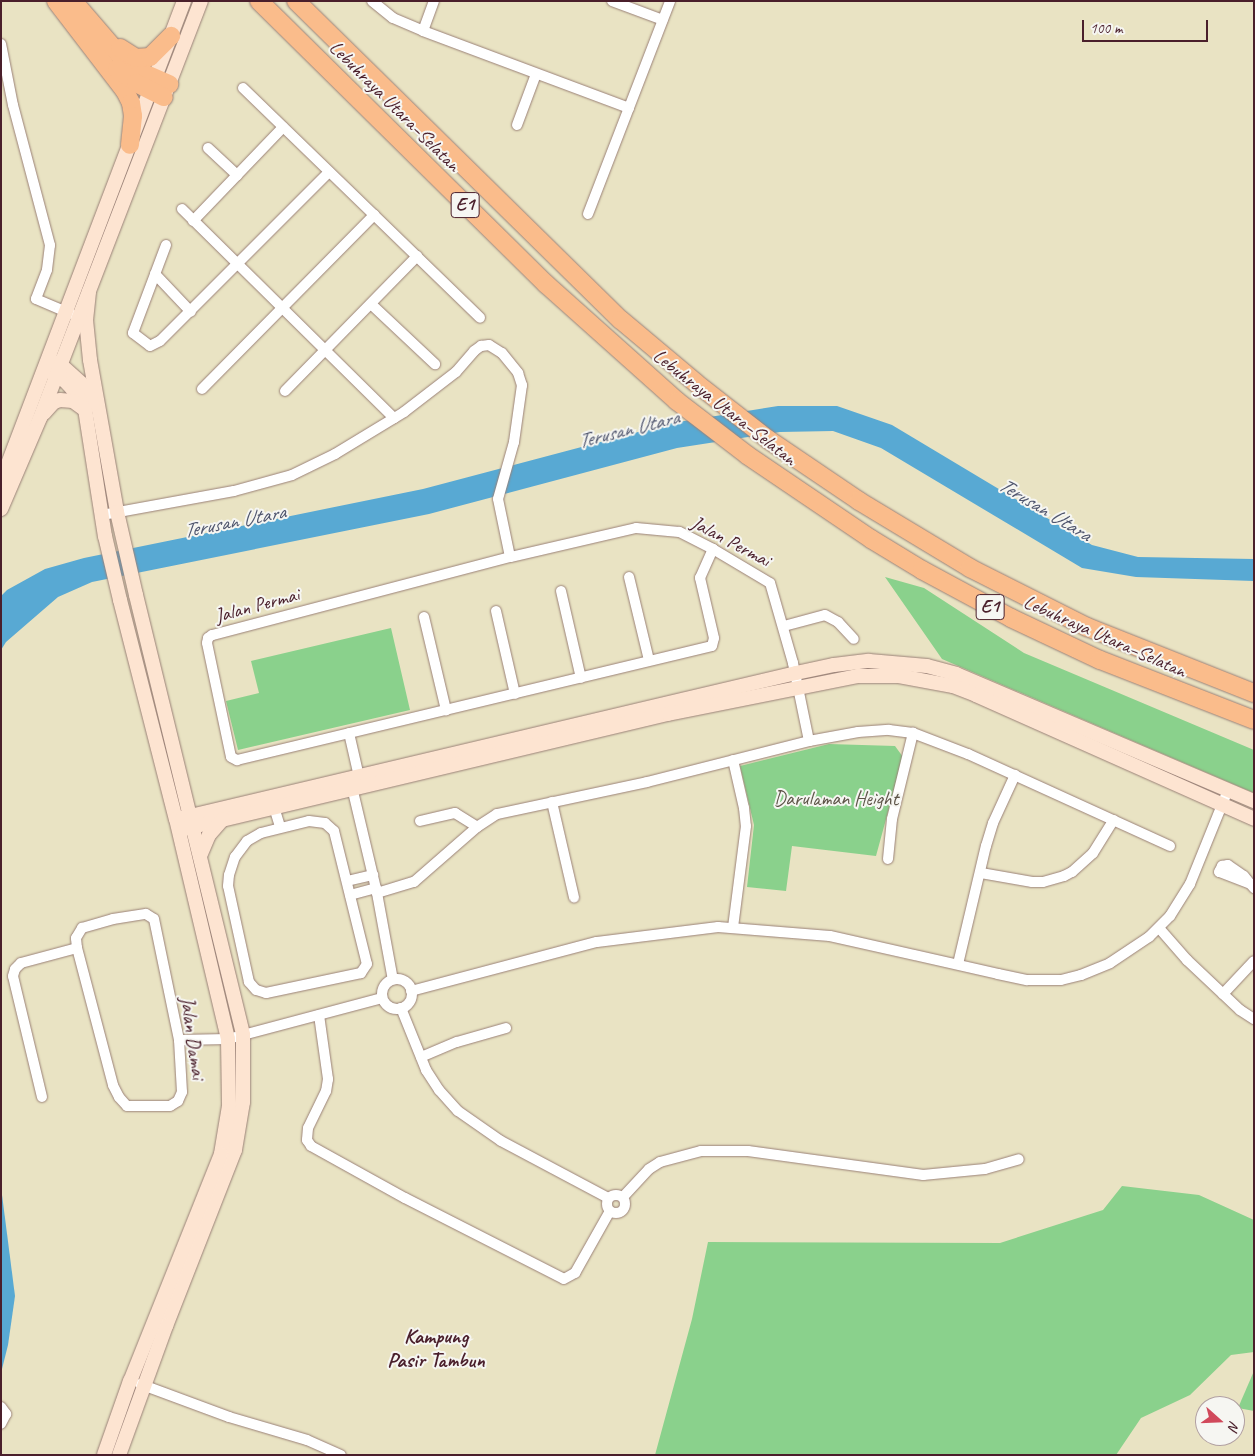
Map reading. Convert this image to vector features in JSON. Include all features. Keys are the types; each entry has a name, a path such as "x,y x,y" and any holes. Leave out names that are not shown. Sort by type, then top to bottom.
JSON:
{"highway":[{"path":"56,1 125,76 160,88"},
{"path":"56,1 126,91 131,103 132,116 130,145"},
{"path":"74,1 120,59 160,88"},
{"path":"74,1 130,56 142,59 150,57 171,36"},
{"name":"Lebuhraya Utara–Selatan","path":"259,1 546,284 678,401 747,455 878,543 1011,618 1100,660 1254,720"},
{"name":"Lebuhraya Utara–Selatan","path":"296,1 594,295 696,383 769,440 859,501 970,568 1087,627 1254,692"}],"street":[{"path":"104,1455 130,1380 221,1154 229,1106 228,1039 99,419 87,336 89,292 160,88 171,36 184,1"},
{"path":"372,1 393,18 423,31 629,108"},
{"path":"423,31 434,1"},
{"path":"612,1 663,20"},
{"path":"588,214 670,1"},
{"path":"1,482 53,367 73,314 130,145 160,88 200,4"},
{"path":"1,44 13,105 50,245 47,270 36,299 73,314"},
{"path":"517,125 536,74"},
{"path":"243,88 480,318"},
{"path":"193,221 283,127"},
{"path":"208,148 237,176"},
{"path":"166,245 133,333 144,343 154,346 191,312 329,172"},
{"path":"182,210 394,418"},
{"path":"202,389 280,307 374,215"},
{"path":"286,391 417,256"},
{"path":"155,274 191,312"},
{"path":"73,314 89,292"},
{"path":"371,304 435,364"},
{"path":"102,515 234,491 292,475 335,454 394,418 451,376 481,346 494,347 518,373 522,385 511,454 498,499 510,557"},
{"path":"53,367 81,383 99,419"},
{"path":"53,367 78,396 85,409 105,536 120,600 184,823 200,856 244,1035 244,1102 235,1150 119,1455"},
{"path":"1,510 40,418 53,367"},
{"path":"40,418 48,407 60,400 73,402 85,409"},
{"name":"Jalan Permai","path":"713,549 700,578 714,638 712,646 234,760 207,643 208,638 212,635 510,557 636,528 679,532 713,549 770,583 784,626 796,673 809,741"},
{"path":"629,577 649,660"},
{"path":"561,590 581,678"},
{"path":"496,611 515,694"},
{"path":"784,626 825,615 838,622 854,639"},
{"path":"424,617 446,710"},
{"path":"184,823 796,673 834,665 869,662 928,666 981,684 1254,802"},
{"path":"184,823 224,819 274,807 356,782 668,714 858,676 899,676 953,686 1254,819"},
{"path":"350,894 414,882 477,827 497,814 647,782 809,741 858,732 889,730 913,733 1015,775 1170,846"},
{"path":"349,733 356,782 393,980"},
{"path":"888,859 892,819 913,733"},
{"path":"733,760 746,818 733,927"},
{"path":"958,964 993,823 1015,775"},
{"path":"411,991 597,942 699,928 733,927 830,936 1027,980 1061,980 1081,975 1110,963 1159,928 1181,901 1228,790"},
{"path":"552,802 574,897"},
{"path":"274,807 280,827"},
{"path":"420,822 455,813 477,827"},
{"path":"200,856 209,835 224,819"},
{"path":"981,873 1010,880 1037,883 1064,876 1082,864 1093,853 1114,820"},
{"path":"318,821 330,827 337,839 367,960 364,971 266,993 256,990 249,982 228,886 229,874 235,857 247,841 261,833 280,827 318,821"},
{"path":"347,881 373,874"},
{"name":"Jalan Damai","path":"146,914 154,919 179,1040 183,1082 182,1092 178,1101 170,1106 127,1106 119,1096 113,1085 77,948 76,938 82,928 113,919 146,914"},
{"path":"1159,928 1187,960 1240,1010 1254,1019"},
{"path":"42,1097 13,976 15,968 21,963 77,948"},
{"path":"1223,994 1254,961"},
{"path":"393,980 402,980 411,991 408,1003 401,1008 388,1006 382,998 385,985 393,980"},
{"path":"179,1040 228,1039 382,998"},
{"path":"401,1008 421,1057 439,1090 468,1119 516,1150 608,1198"},
{"path":"319,1015 328,1079 326,1091 308,1128 307,1140 311,1146 405,1198 564,1279 575,1274 610,1211"},
{"path":"421,1057 457,1042 506,1028"},
{"path":"622,1197 649,1169 660,1162 701,1151 748,1151 923,1175 985,1169 1019,1159"},
{"path":"613,1195 622,1197 625,1206 622,1211 618,1213 610,1211 606,1204 608,1198 613,1195"},
{"path":"130,1380 229,1417 307,1440 341,1455"},
{"path":"1,1424 6,1414 2,1408"}],"green space":[{"path":"885,577 924,588 1024,653 1254,750 1254,793 942,659"},
{"path":"391,628 410,710 238,750 226,701 259,693 251,661"},
{"name":"Darulaman Height","path":"829,744 895,746 903,757 876,856 792,846 786,891 747,887 754,825 740,766"},
{"path":"1122,1186 1199,1195 1254,1220 1254,1352 1231,1355 1190,1395 1141,1418 1116,1455 655,1455 692,1319 708,1242 1000,1243 1103,1210"},
{"path":"1254,1371 1254,1411 1245,1409 1245,1396 1243,1396"}],"water":[{"name":"Terusan Utara","path":"778,406 837,406 892,425 1092,545 1138,557 1254,559 1254,581 1136,577 1082,568 881,448 833,431 780,432 677,448 429,514 92,582 58,597 6,642 1,650 1,596 7,590 45,569 84,558 423,489 672,423"},
{"path":"1,1187 15,1296 8,1345 1,1373"}],"district":[{"name":"Kampung Pasir Tambun","path":"436,1348"}]}
